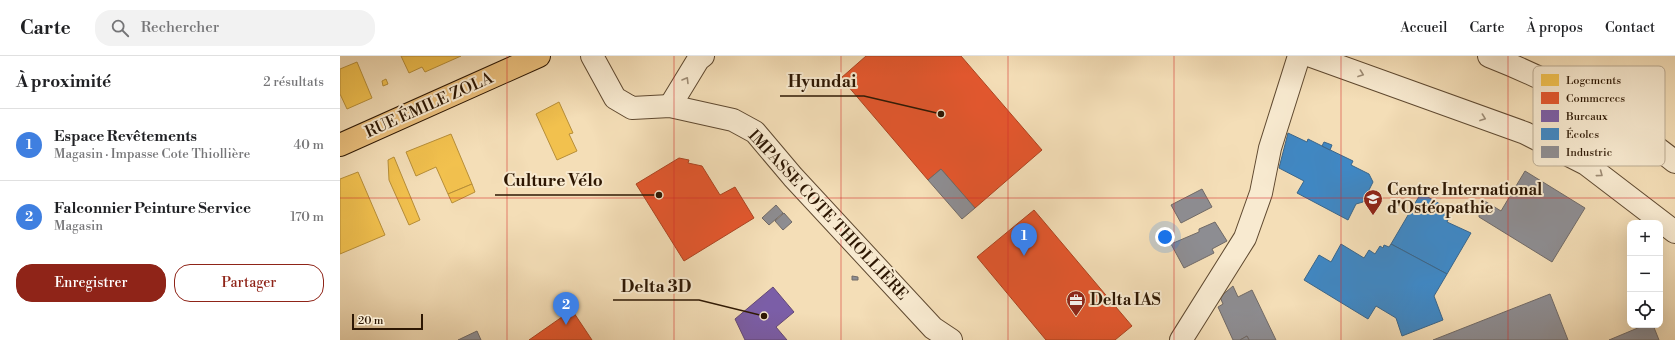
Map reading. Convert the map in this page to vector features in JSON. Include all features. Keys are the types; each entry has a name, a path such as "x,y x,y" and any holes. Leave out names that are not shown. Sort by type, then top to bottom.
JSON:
{"main road":[{"name":"RUE ÉMILE ZOLA","path":"340,145 539,56"}],"street":[{"name":"IMPASSE COTE THIOLLIÈRE","path":"592,56 615,98 632,108 670,106 733,120 755,132 793,177 928,322 951,340"},
{"path":"670,106 698,60 703,56"},
{"path":"1181,340 1245,238 1261,193 1270,148 1299,56"},
{"path":"1311,56 1533,137"},
{"path":"1489,56 1533,76"},
{"path":"1665,154 1675,162"},
{"path":"1589,166 1675,232"}],"building: Logements":[{"path":"401,56 461,56 425,72 422,67 409,73"},
{"path":"357,62 372,98 347,109 340,94 340,69"},
{"path":"386,79 388,84 383,86 382,81"},
{"path":"559,102 573,133 569,134 577,151 557,160 536,114"},
{"path":"451,134 472,184 448,194 436,167 416,176 406,152"},
{"path":"394,157 420,220 409,225 389,180 388,160"},
{"path":"358,172 385,235 340,254 340,179"},
{"path":"472,184 475,192 452,203 448,194"}],"building: Commerces":[{"path":"866,56 961,56 1042,150 975,208 941,169 928,180 841,78"},
{"path":"679,158 689,160 688,163 702,166 720,195 735,187 754,218 684,261 636,184"},
{"path":"1034,210 1132,326 1115,340 1046,340 977,257"},
{"path":"572,310 592,340 529,340"}],"building: Bureaux":[{"path":"773,287 794,312 776,327 787,340 745,340 735,319"}],"building: Écoles":[{"path":"1288,133 1307,142 1308,139 1353,161 1351,165 1369,174 1373,182 1363,202 1356,204 1348,220 1297,193 1304,181 1279,168"},
{"path":"1324,142 1332,145 1330,150 1322,146"},
{"path":"1421,193 1452,211 1447,222 1471,233 1447,274 1391,244"},
{"path":"1341,244 1364,258 1369,250 1375,254 1380,246 1383,248 1384,245 1389,247 1391,244 1447,274 1434,296 1443,320 1402,336 1396,318 1376,306 1368,319 1304,280 1319,255 1331,262"}],"building: Industrie":[{"path":"941,169 975,208 962,219 928,180"},
{"path":"1525,171 1585,208 1552,262 1479,217 1480,205 1483,200 1501,211"},
{"path":"1202,189 1212,207 1181,223 1171,205"},
{"path":"776,205 783,213 769,225 762,218"},
{"path":"784,213 792,222 783,230 775,221"},
{"path":"1215,222 1227,241 1212,249 1214,253 1184,268 1171,244 1199,232 1199,229"},
{"path":"852,276 858,277 858,280 852,280"},
{"path":"1233,286 1238,297 1252,290 1276,340 1249,340 1247,336 1240,340 1233,340 1218,307 1223,304 1220,297"},
{"path":"1550,294 1568,340 1433,340"},
{"path":"1638,328 1654,328 1659,340 1609,340"},
{"path":"477,331 481,340 458,340"},
{"path":"1247,336 1249,340 1240,340"}],"place":[{"name":"Hyundai","path":"941,114"},
{"name":"Culture Vélo","path":"659,195"},
{"name":"Centre International d'Ostéopathie","path":"1373,216"},
{"name":"Espace Revêtements","path":"1024,256"},
{"name":"Delta 3D","path":"764,316"},
{"name":"Delta IAS","path":"1076,317"},
{"name":"Falconnier Peinture Service","path":"566,325"}]}
